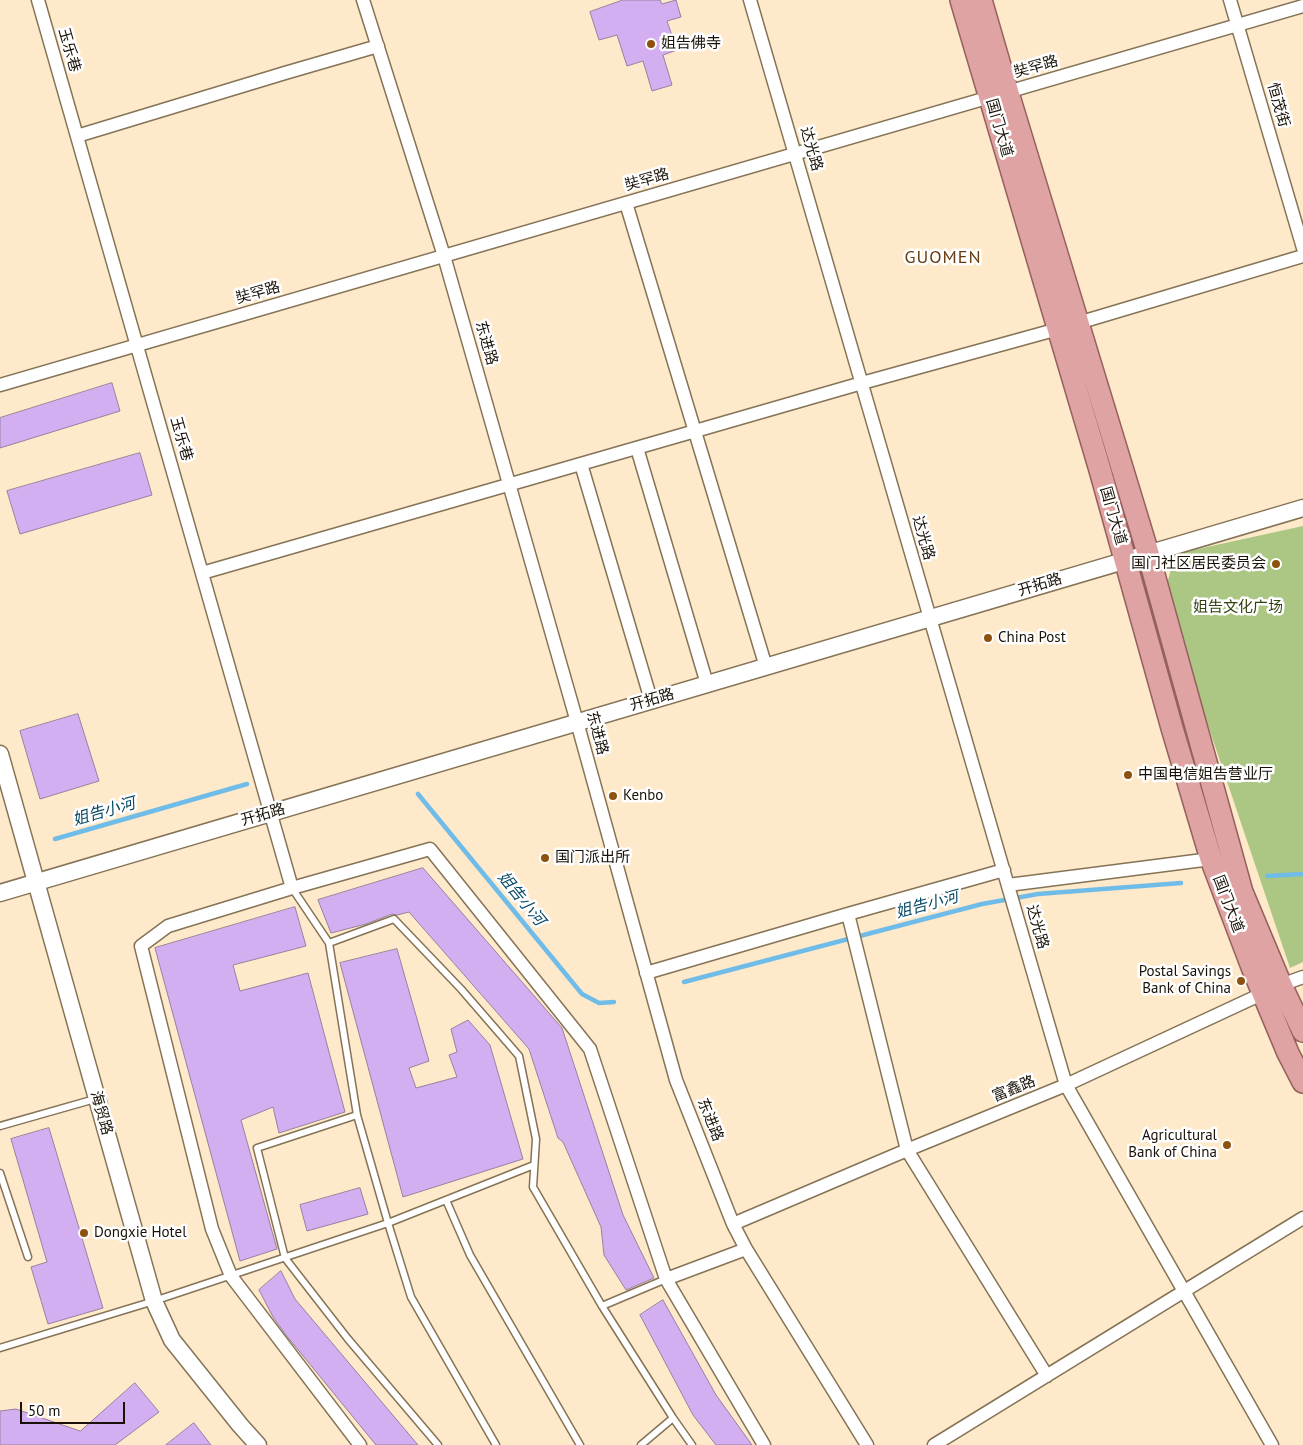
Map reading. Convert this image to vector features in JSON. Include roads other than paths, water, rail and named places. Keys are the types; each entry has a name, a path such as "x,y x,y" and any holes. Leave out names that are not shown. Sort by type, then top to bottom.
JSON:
{"highway":[{"name":"国门大道","path":"961,0 999,95 1078,323 1148,553 1242,892 1272,989 1288,1053 1303,1082"},
{"name":"国门大道","path":"981,0 999,95 1058,329 1211,859 1229,910 1272,989 1303,1031"}],"street":[{"name":"玉乐巷","path":"38,0 292,888"},
{"name":"东进路","path":"363,0 444,256 578,722 676,1080 733,1224 746,1249 867,1445"},
{"name":"达光路","path":"750,0 1066,1085 1272,1445"},
{"name":"恒茂街","path":"1230,0 1300,230 1303,248"},
{"name":"奘罕路","path":"0,385 1303,6"},
{"path":"77,136 378,46"},
{"path":"626,203 766,666"},
{"path":"1078,323 1303,256"},
{"path":"202,573 862,383 1058,329"},
{"path":"637,448 707,684"},
{"path":"581,464 651,700"},
{"name":"开拓路","path":"0,893 1303,508"},
{"name":"海贸路","path":"0,754 154,1301 172,1340 258,1445"},
{"path":"360,1445 230,1276 212,1229 141,946 168,926 430,849 590,1049 666,1279 764,1445"},
{"path":"1009,887 1211,859"},
{"path":"646,973 1004,870"},
{"path":"848,914 907,1150 1047,1376"},
{"name":"富鑫路","path":"733,1224 1066,1085 1272,989 1303,977"},
{"path":"934,1445 1303,1218"},
{"path":"666,1279 746,1249"}],"lane":[{"path":"292,888 328,943 357,1115 411,1297 496,1445"},
{"path":"328,943 394,919 461,990 519,1056 536,1139 533,1187 602,1306 692,1445"},
{"path":"0,1126 96,1099"},
{"path":"357,1115 256,1148 285,1258 348,1339 438,1445"},
{"path":"0,1348 154,1301 388,1223 534,1165"},
{"path":"0,1173 28,1257"},
{"path":"446,1200 470,1255 580,1445"},
{"path":"602,1306 666,1279"},
{"path":"641,1445 673,1418"}],"waterway":[{"name":"姐告小河","path":"55,839 247,784"},
{"name":"姐告小河","path":"418,794 582,994 599,1003 614,1002"},
{"name":"姐告小河","path":"1267,876 1303,874"},
{"name":"姐告小河","path":"684,982 982,904 1038,894 1181,883"}],"place":[{"name":"姐告佛寺","path":"651,44"},
{"name":"国门社区居民委员会","path":"1276,564"},
{"name":"China Post","path":"988,638"},
{"name":"中国电信姐告营业厅","path":"1128,775"},
{"name":"Kenbo","path":"613,796"},
{"name":"国门派出所","path":"545,858"},
{"name":"Postal Savings Bank of China","path":"1241,981"},
{"name":"Agricultural Bank of China","path":"1227,1145"},
{"name":"Dongxie Hotel","path":"84,1233"}],"district":[{"name":"GUOMEN","path":"943,258"}],"park label":[{"name":"姐告文化广场","path":"1238,608"}]}
